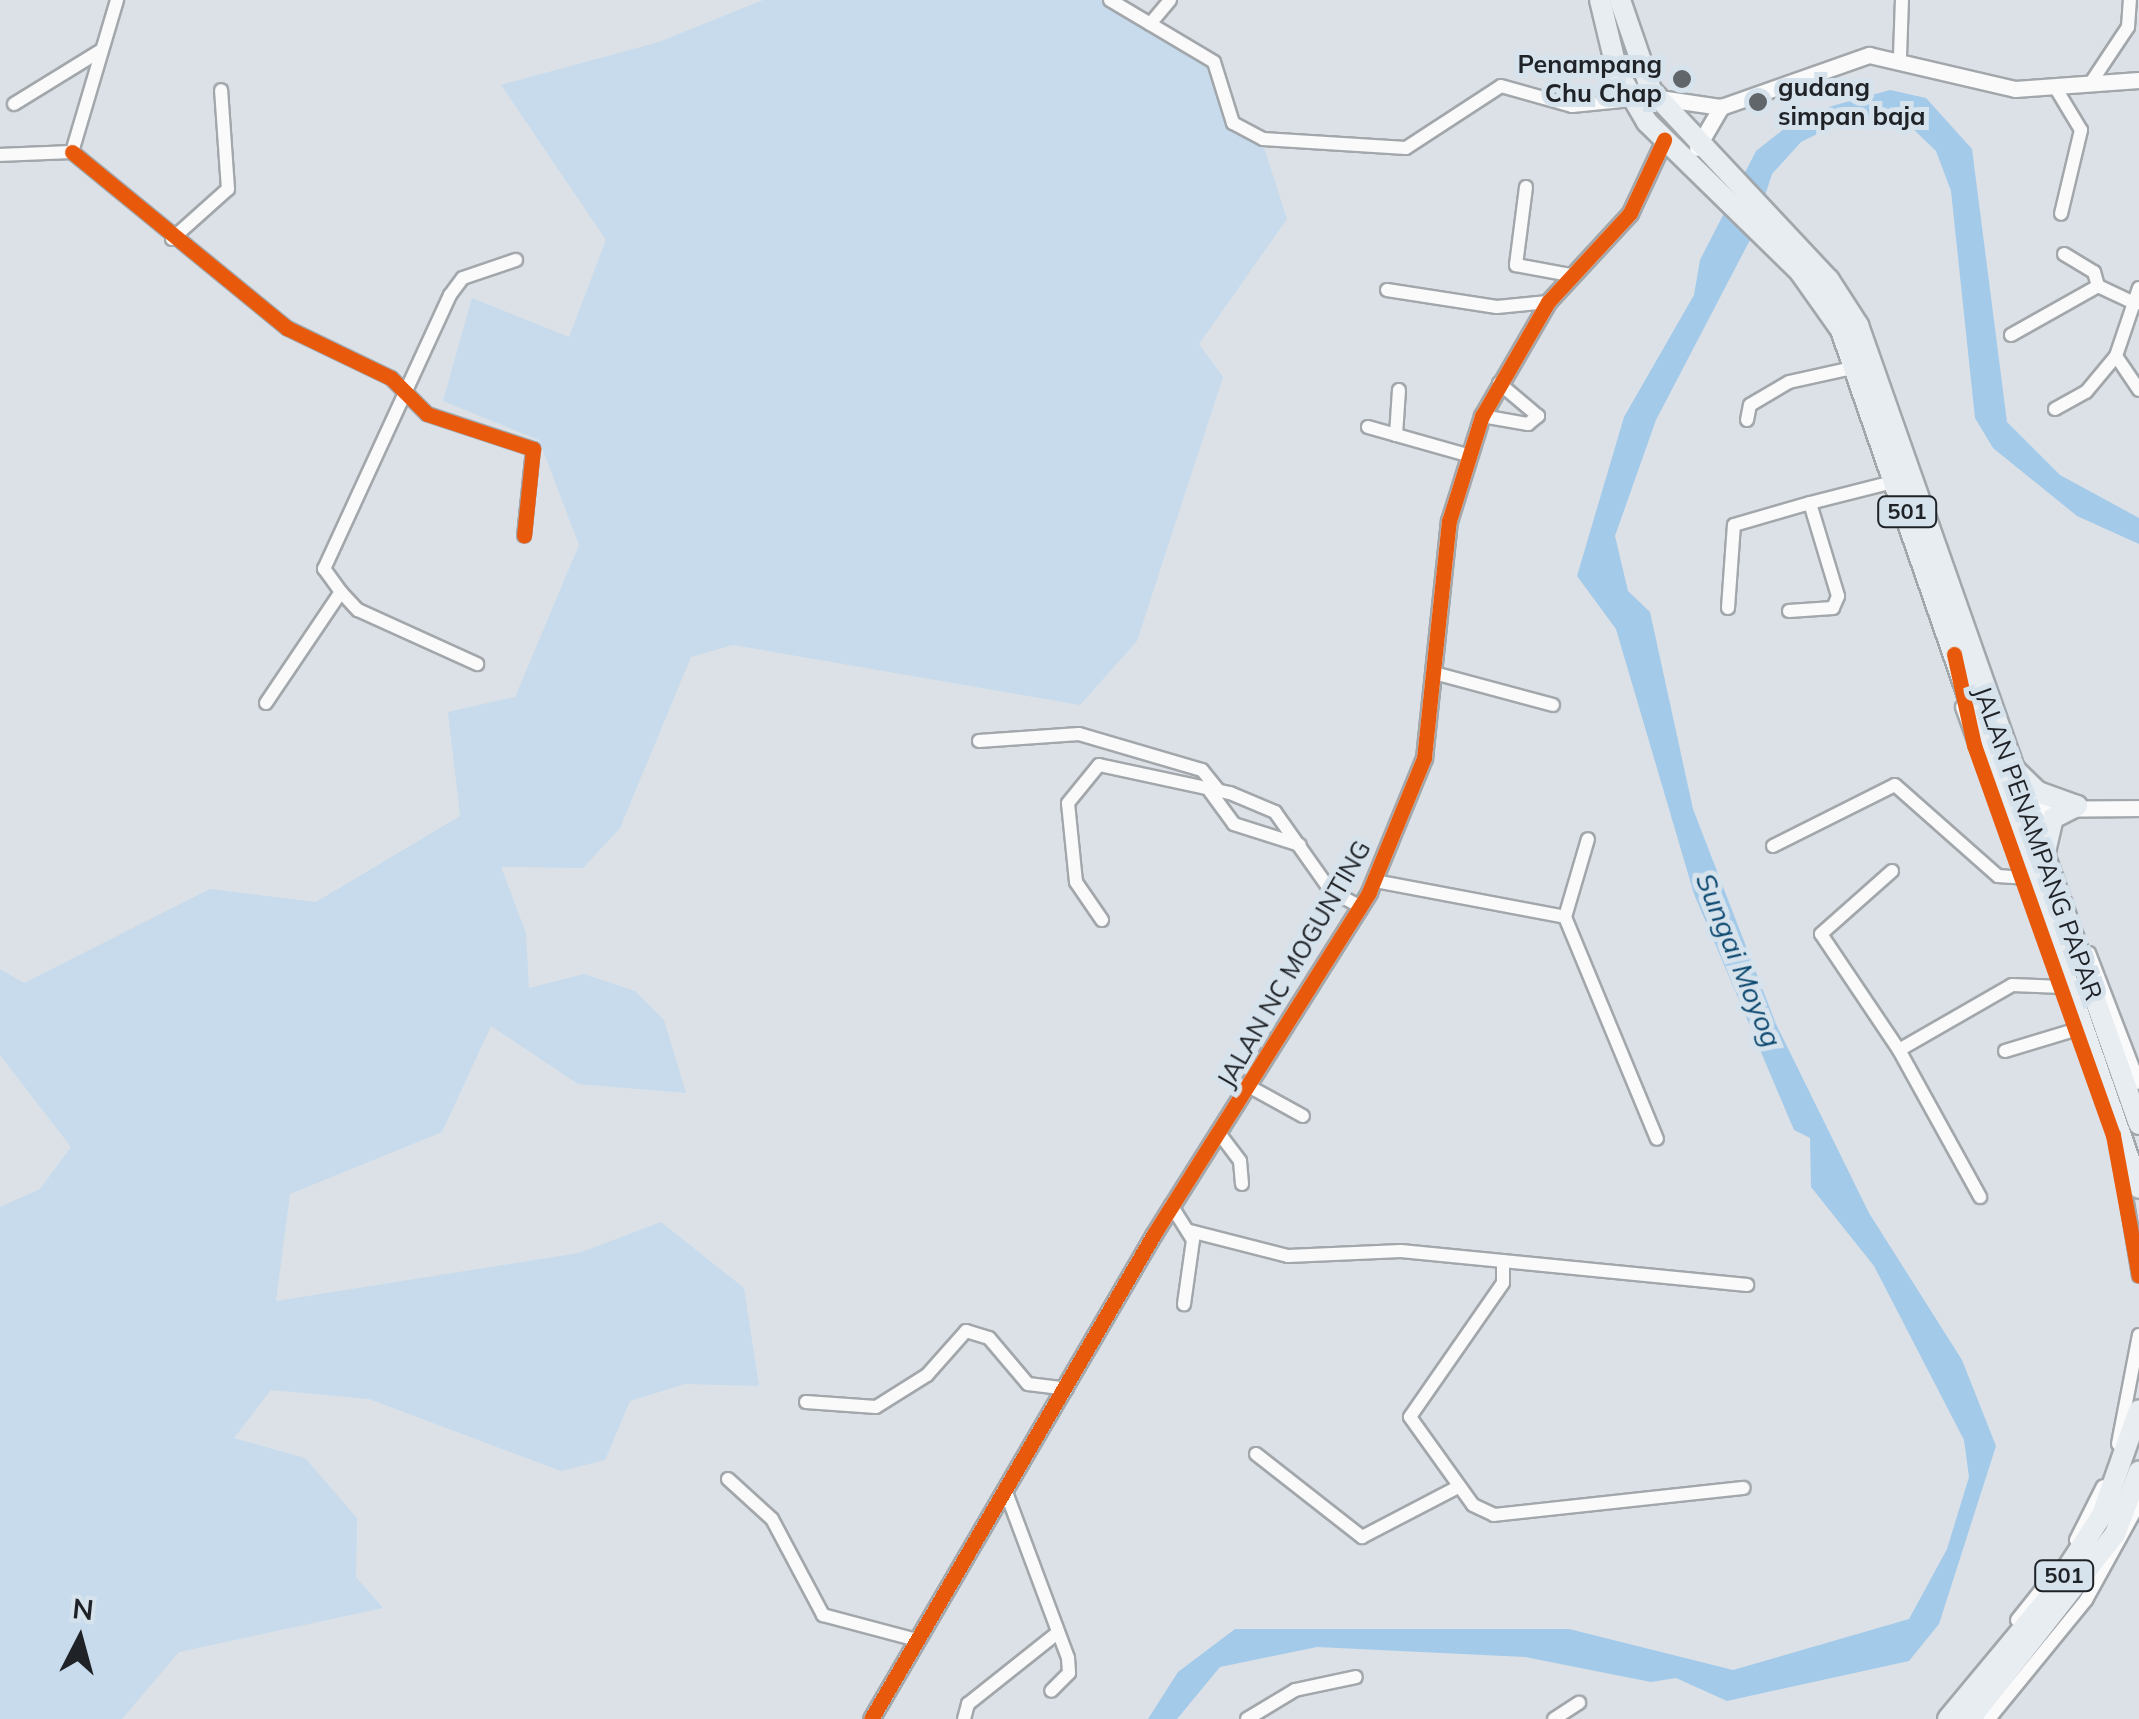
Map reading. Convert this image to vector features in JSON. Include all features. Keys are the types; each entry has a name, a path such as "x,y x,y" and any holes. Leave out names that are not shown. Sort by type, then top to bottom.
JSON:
{"main road":[{"name":"JALAN PENAMPANG PAPAR","path":"1600,0 1664,140 1773,233 1827,305 1857,367 1954,654 2017,810 2139,1188"},
{"name":"JALAN PENAMPANG PAPAR","path":"1620,0 1641,95 1720,172 1858,325 2007,761 2017,810 2045,861 2139,1124"},
{"path":"2007,761 2038,792 2076,806"},
{"path":"2045,861 2047,826 2076,806"},
{"name":"501","path":"1948,1719 2094,1530 2139,1410"},
{"name":"501","path":"1970,1719 2115,1534 2139,1471"}],"street":[{"path":"72,152 117,0"},
{"path":"1110,0 1214,62 1234,122 1263,139 1406,148 1501,86 1572,106 1641,95 1680,107 1721,107 1844,58 1900,56 2004,87 2139,80"},
{"path":"1150,24 1170,0"},
{"path":"1900,56 1902,0"},
{"path":"2092,81 2128,27 2130,0"},
{"path":"14,104 102,49"},
{"path":"2056,87 2080,130 2061,214"},
{"path":"172,239 228,189 221,90"},
{"path":"1697,148 1721,107"},
{"name":"JALAN NC MOGUNTING","path":"870,1719 1171,1206 1222,1136 1361,907 1424,758 1438,674 1449,521 1466,456 1498,383 1548,302 1630,213 1664,140"},
{"path":"0,156 72,152 172,239 287,328 368,364 427,414 533,449 524,536"},
{"path":"1526,187 1516,266 1570,275"},
{"path":"2064,254 2094,272 2098,286 2136,304"},
{"path":"477,664 358,610 324,569 462,278 516,260"},
{"path":"2011,335 2098,286"},
{"path":"2055,409 2086,392 2116,356 2139,288"},
{"path":"1387,290 1497,306 1548,302"},
{"path":"2116,356 2139,390"},
{"path":"1747,420 1750,405 1788,382 1857,367"},
{"path":"1482,416 1528,424 1538,416 1498,383"},
{"path":"1396,436 1399,390"},
{"path":"1368,427 1466,456"},
{"path":"1728,608 1734,525 1896,481"},
{"path":"1789,611 1833,608 1838,596 1810,502"},
{"path":"266,703 341,592"},
{"path":"1954,654 1970,732 2078,1030 2130,1194 2139,1276"},
{"path":"1438,674 1553,705"},
{"path":"979,741 1080,734 1202,770 1234,824 1300,845"},
{"path":"1102,920 1076,882 1068,803 1080,778 1099,765 1214,790 1275,812 1331,890 1361,907"},
{"path":"1774,846 1895,785 1998,876 2024,878"},
{"path":"2017,810 2076,806 2139,808"},
{"path":"1588,839 1565,917 1657,1139"},
{"path":"1892,872 1822,934 1899,1050 1980,1196"},
{"path":"1374,881 1565,917"},
{"path":"2077,949 2089,953 2139,1083"},
{"path":"1899,1050 2012,985 2063,987"},
{"path":"2005,1051 2078,1030"},
{"path":"1252,1088 1303,1116"},
{"path":"1222,1136 1240,1161 1242,1184"},
{"path":"1171,1206 1190,1231 1288,1256 1401,1251 1747,1286"},
{"path":"1184,1304 1190,1231"},
{"path":"1504,1261 1503,1283 1412,1407 1413,1430 1458,1487 1494,1515 1744,1488"},
{"path":"806,1402 876,1407 927,1375 966,1331 989,1338 1035,1388 1067,1389"},
{"path":"1936,1719 2074,1544 2113,1458 2139,1336"},
{"path":"1256,1454 1362,1537 1458,1487"},
{"path":"728,1480 772,1520 824,1615 917,1640"},
{"path":"1006,1492 1069,1673 1051,1691"},
{"path":"1988,1719 2086,1600 2139,1504"},
{"path":"964,1719 968,1704 1056,1634"},
{"path":"1247,1719 1295,1690 1356,1678"},
{"path":"1554,1719 1579,1703"}],"shaded area":[{"path":"763,0 1108,0 1199,55 1222,77 1236,122 1260,135 1287,219 1199,344 1223,377 1137,641 1080,705 733,645 691,657 620,828 583,868 501,867 526,933 529,988 584,974 635,991 664,1020 686,1093 578,1084 491,1026 442,1132 290,1194 276,1301 579,1253 661,1222 744,1288 759,1386 685,1384 630,1401 605,1460 561,1471 369,1399 271,1390 234,1438 305,1458 357,1518 356,1577 383,1608 179,1652 122,1719 0,1719 0,1207 40,1189 71,1147 0,1055 0,969 24,983 210,889 316,902 460,816 448,712 515,697 579,545 539,440 443,401 472,298 569,337 606,240 501,85 659,42"}],"water":[{"name":"Sungai Moyog","path":"1890,90 1926,98 1972,149 2007,422 2060,475 2139,518 2139,544 2077,516 1993,448 1975,418 1951,191 1936,151 1910,126 1878,120 1837,124 1801,142 1772,174 1751,238 1656,420 1615,536 1628,591 1650,612 1693,809 1776,1024 1869,1213 1962,1360 1996,1446 1939,1624 1909,1661 1727,1701 1676,1678 1651,1682 1525,1657 1317,1647 1220,1667 1177,1719 1148,1719 1178,1672 1235,1629 1569,1629 1733,1670 1909,1619 1947,1549 1969,1477 1964,1440 1874,1266 1811,1187 1810,1138 1794,1130 1694,894 1616,629 1577,576 1624,417 1694,295 1700,260 1756,151 1803,114"}],"cycle path":[{"path":"871,1719 1154,1234 1369,892 1424,758 1449,521 1482,416 1548,302 1630,213 1664,140"},
{"path":"72,152 287,328 391,378 427,414 533,449 524,536"},
{"path":"1954,654 1974,745 2113,1135 2139,1276"}],"place":[{"name":"Penampang Chu Chap","path":"1682,79"},
{"name":"gudang simpan baja","path":"1758,102"}]}
